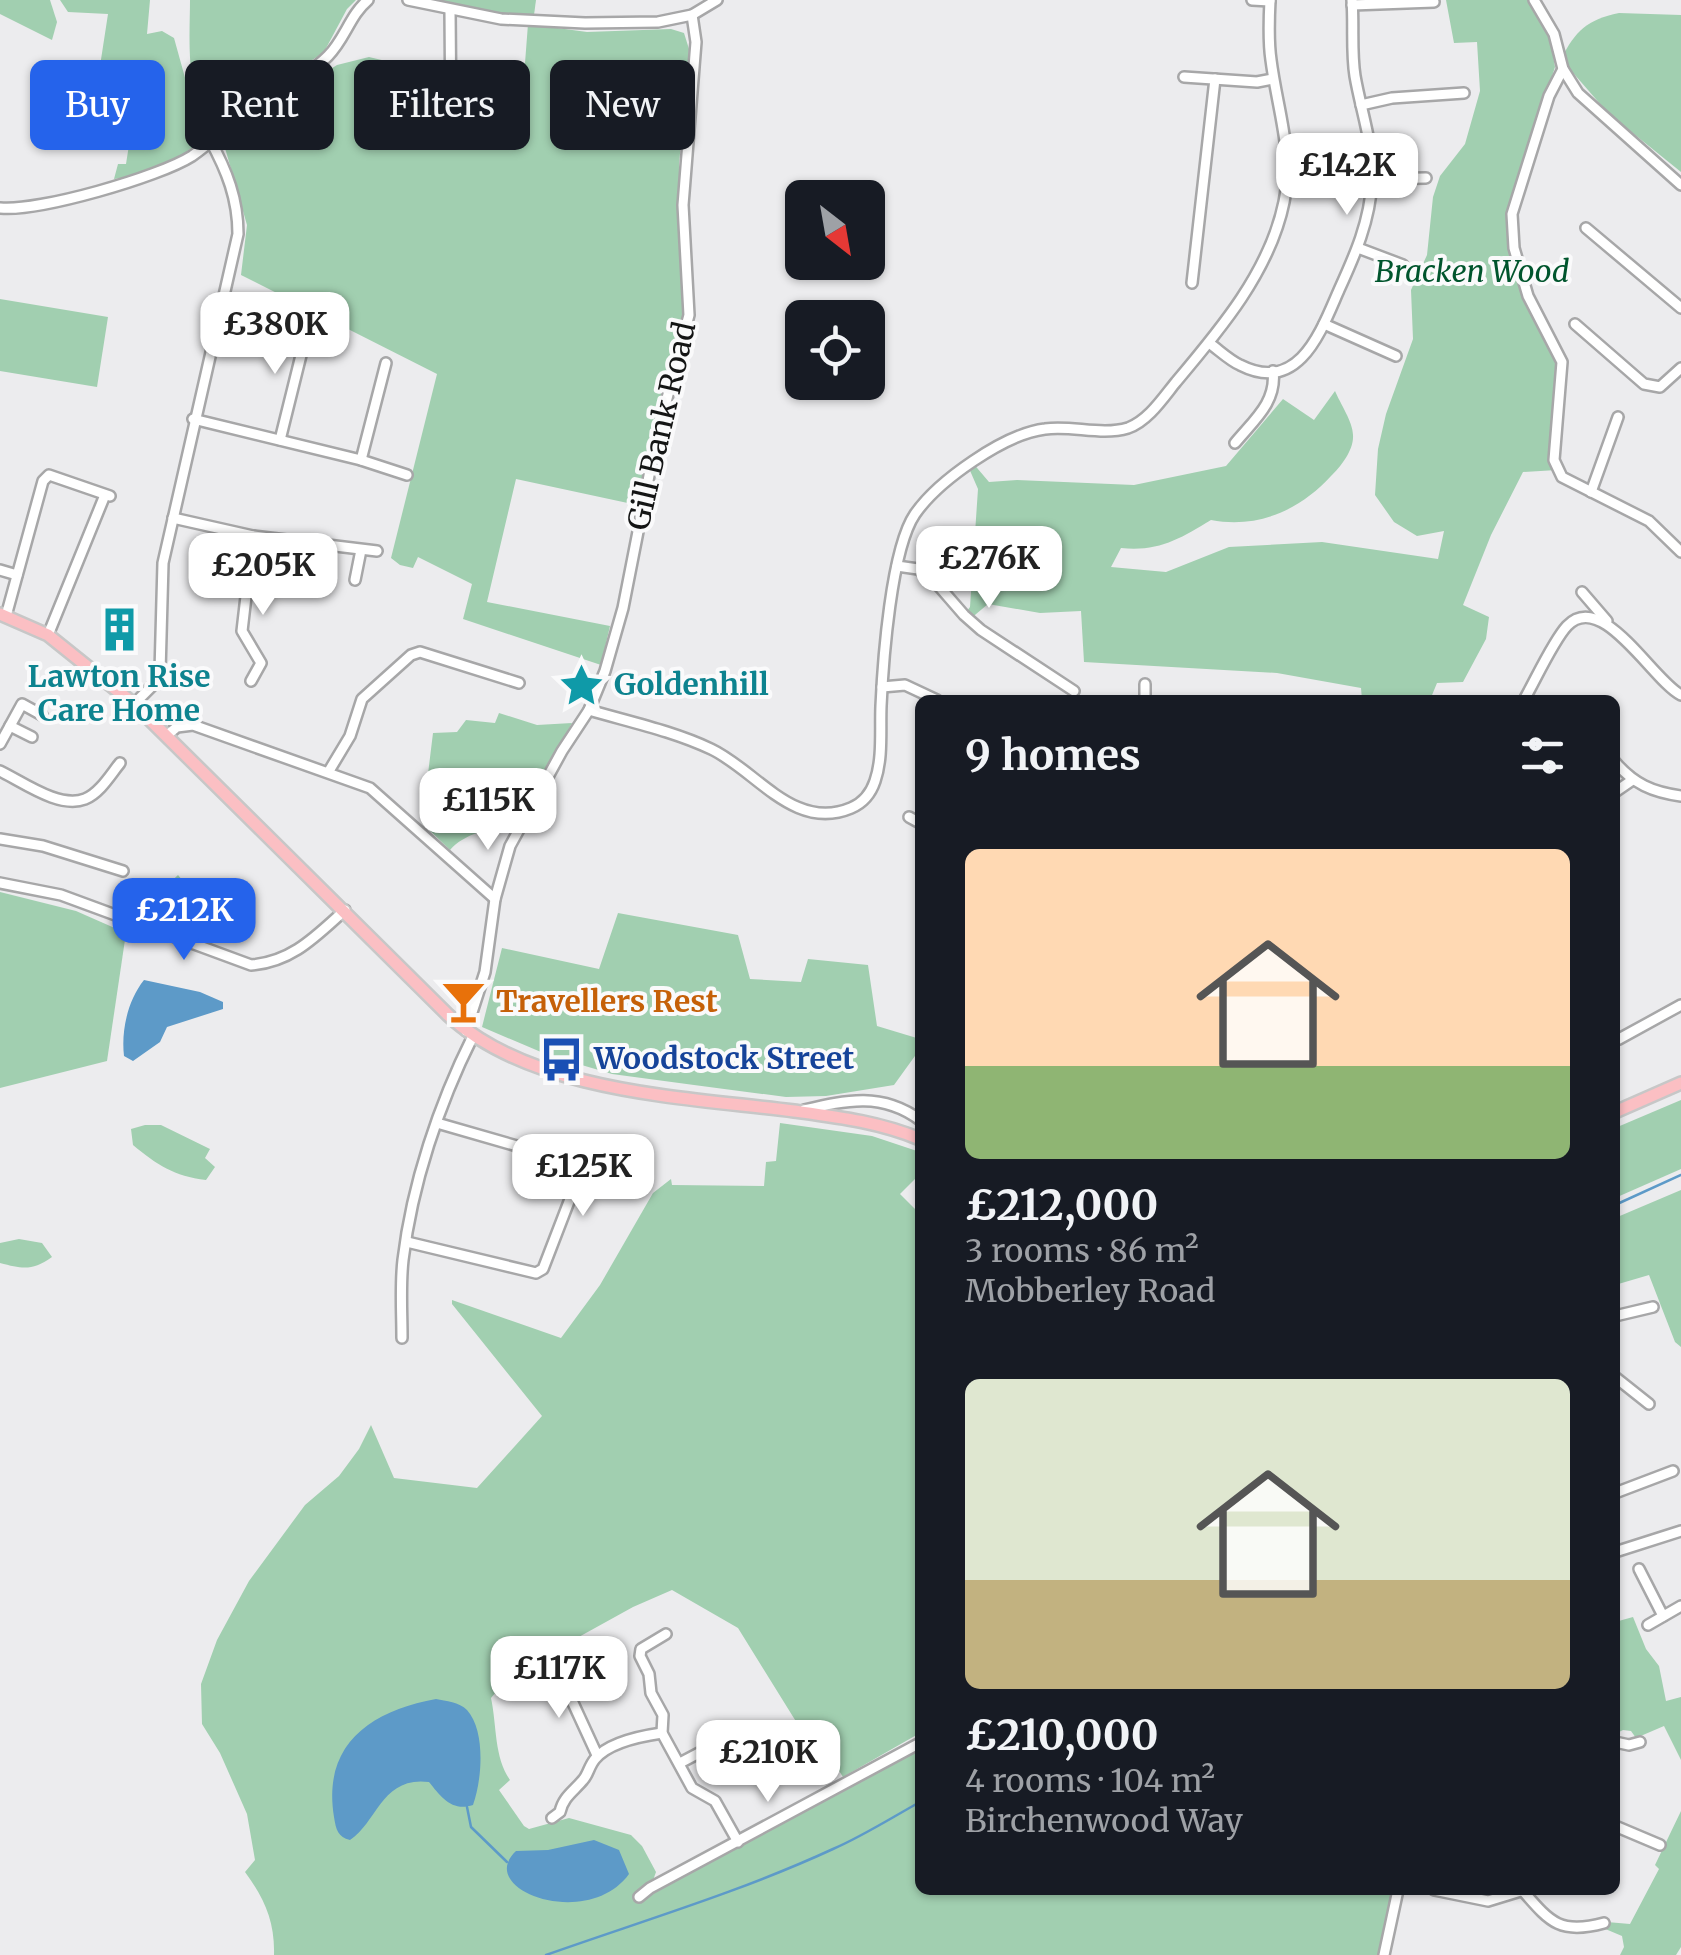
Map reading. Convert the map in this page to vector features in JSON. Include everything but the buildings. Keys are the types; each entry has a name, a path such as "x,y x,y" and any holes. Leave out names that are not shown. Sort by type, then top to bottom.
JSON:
{"main road":[{"path":"3,615 48,635 134,704 470,1034 528,1063 614,1087 870,1122 915,1137"},
{"path":"1620,1110 1681,1082"}],"street":[{"path":"322,60 331,54 356,11 368,0"},
{"path":"408,0 501,18 658,22 692,16 717,0"},
{"path":"402,1338 400,1299 407,1242 437,1123 470,1034 485,972 495,899 510,846 562,751 589,710 714,750 780,800 805,809 833,812 856,806 867,796 876,779 882,687 897,566 904,534 916,512 992,447 1021,434 1047,428 1128,428 1143,419 1235,309 1275,233 1284,202 1287,151 1268,37 1270,0 1252,0"},
{"path":"1534,0 1554,34 1563,69 1578,94 1681,185"},
{"path":"1209,343 1238,365 1273,371 1305,357 1316,344 1358,248 1372,178 1353,54 1352,2 1434,2"},
{"path":"450,10 451,60"},
{"name":"Gill Bank Road","path":"589,710 605,671 622,608 656,440 689,315 683,205 696,42 692,16"},
{"path":"1563,69 1549,96 1512,214 1514,248 1528,296 1562,362 1554,460 1562,477 1648,521 1681,552"},
{"path":"1184,76 1257,82 1273,79"},
{"path":"1192,283 1215,79"},
{"path":"1361,105 1458,90"},
{"path":"0,208 18,210 46,205 172,166 199,150"},
{"path":"134,704 156,682 160,672 163,563 238,234 234,192 215,150"},
{"path":"1372,178 1426,178"},
{"path":"1586,228 1681,308"},
{"path":"1358,248 1402,264"},
{"path":"280,440 309,323"},
{"path":"1324,324 1396,356"},
{"path":"1575,324 1644,384 1660,387 1681,368"},
{"path":"360,460 386,364"},
{"path":"1235,443 1271,400 1275,387 1273,371"},
{"path":"1592,492 1618,417"},
{"path":"194,420 407,475"},
{"path":"3,615 42,481 49,475 108,496 48,635"},
{"path":"174,518 252,536 377,552"},
{"path":"251,681 264,664 242,631 252,536"},
{"path":"355,580 361,550"},
{"path":"897,566 918,569 931,577 982,630 1074,691"},
{"path":"0,570 17,575"},
{"path":"1582,592 1606,622 1681,695"},
{"path":"1527,695 1568,625 1581,618 1606,622"},
{"path":"328,771 350,736 362,699 411,655 420,652 519,682"},
{"path":"1145,684 1145,695"},
{"path":"882,687 904,685 925,695"},
{"path":"0,744 25,700 42,715"},
{"path":"166,736 177,727 193,725 370,788 495,899"},
{"path":"10,726 32,737"},
{"path":"0,771 57,798 71,800 86,798 97,791 120,763"},
{"path":"1620,768 1632,781 1649,790 1681,796"},
{"path":"1620,789 1632,781"},
{"path":"909,817 915,821"},
{"path":"0,839 43,846 123,871"},
{"path":"111,866 115,856"},
{"path":"0,884 61,895 252,965 280,959 306,946 345,910"},
{"path":"1620,1038 1681,1005"},
{"path":"797,1112 858,1098 890,1103 915,1117"},
{"path":"407,1242 540,1272 580,1173 576,1163 437,1123"},
{"path":"1620,1315 1653,1307"},
{"path":"1620,1381 1649,1404"},
{"path":"1620,1491 1673,1471"},
{"path":"1620,1550 1681,1531"},
{"path":"1639,1570 1663,1616"},
{"path":"1648,1625 1681,1606"},
{"path":"666,1634 642,1649 640,1656 649,1674 651,1693 663,1715 662,1732 692,1788 715,1801 738,1842"},
{"path":"571,1680 568,1692 597,1756"},
{"path":"552,1818 560,1812 574,1787 586,1778 597,1756 637,1736 662,1732"},
{"path":"680,1763 733,1735"},
{"path":"1620,1743 1640,1742"},
{"path":"639,1897 646,1885 738,1842 915,1746"},
{"path":"1620,1828 1659,1846"},
{"path":"1384,1955 1397,1895"},
{"path":"1459,1895 1488,1901 1507,1895"},
{"path":"1527,1895 1546,1917 1562,1927 1598,1924 1597,1938"}],"green space":[{"path":"0,0 50,0 57,22 52,40 0,14"},
{"path":"60,0 150,0 147,34 162,31 174,38 185,78 185,150 188,150 161,166 114,179 118,164 126,164 128,150 165,150 165,60 101,60 108,14 68,12"},
{"path":"190,0 356,0 324,52 312,60 191,60"},
{"path":"430,0 536,0 534,15 501,14"},
{"name":"Bracken Wood","path":"1446,0 1529,0 1550,37 1555,67 1508,214 1528,295 1559,364 1557,470 1523,472 1491,535 1463,605 1489,617 1486,639 1463,682 1437,683 1432,695 1362,695 1361,688 1277,673 1084,662 1081,611 1040,613 988,604 969,620 964,615 970,607 978,489 968,466 972,462 989,482 1134,485 1226,466 1283,399 1314,420 1335,391 1353,435 1346,457 1319,488 1292,507 1261,519 1211,520 1168,543 1121,548 1111,567 1166,572 1229,547 1322,542 1438,559 1444,531 1417,536 1394,522 1375,495 1378,449 1386,414 1413,339 1411,290 1427,255 1433,197 1440,176 1465,144 1480,91 1477,42 1454,43"},
{"path":"1619,13 1681,15 1681,172 1608,113 1561,59 1584,28"},
{"path":"528,24 587,32 671,29 684,33 689,49 688,60 550,60 550,150 680,150 685,311 637,505 516,479 487,602 610,626 601,665 463,619 472,584 418,557 413,568 391,558 437,374 241,275 247,225 226,150 334,150 334,67 354,61 354,150 530,150 530,60 525,60"},
{"path":"0,299 108,317 97,387 0,371"},
{"path":"499,713 537,725 572,723 516,824 472,835 450,850 422,823 433,733 457,732 466,720 495,723"},
{"path":"178,875 202,904 207,902 215,912 190,934 138,913"},
{"path":"0,892 76,911 126,933 107,1061 0,1088"},
{"path":"618,913 738,935 750,979 801,982 808,959 868,965 877,1026 915,1037 915,1056 894,1085 826,1096 786,1097 612,1074 548,1055 482,1027 502,948 599,969"},
{"path":"1681,1100 1681,1169 1620,1196 1620,1126"},
{"path":"780,1123 872,1136 915,1150 915,1179 900,1194 915,1209 915,1736 843,1777 827,1752 805,1736 738,1628 672,1590 633,1607 510,1675 491,1698 499,1751 510,1780 499,1790 524,1826 529,1829 569,1818 631,1835 656,1872 651,1886 915,1746 915,1895 1392,1895 1379,1955 274,1955 267,1910 245,1872 255,1860 247,1814 220,1753 202,1724 201,1684 217,1640 249,1581 305,1505 339,1476 371,1425 394,1478 477,1488 542,1416 452,1300 561,1338 600,1285 653,1193 671,1179 672,1185 764,1186 766,1162 776,1161"},
{"path":"161,1125 210,1149 205,1158 215,1167 206,1180 166,1168 133,1145 131,1129"},
{"path":"1681,1190 1681,1347 1675,1342 1649,1275 1620,1284 1620,1216"},
{"path":"19,1239 42,1243 52,1257 27,1268 0,1263 0,1243"},
{"path":"1633,1617 1646,1649 1659,1666 1666,1701 1681,1697 1681,1760 1664,1726 1636,1738 1631,1731 1620,1732 1620,1621"},
{"path":"1681,1811 1681,1947 1676,1955 1620,1955 1624,1947 1622,1936 1603,1928 1607,1922 1630,1924 1659,1869 1655,1865"}],"water":[{"path":"144,980 200,992 223,1002 223,1009 167,1027 160,1042 133,1061 124,1056 125,1026 130,1006"},
{"path":"436,1699 464,1707 477,1730 480,1769 473,1805 453,1805 429,1782 413,1782 391,1793 350,1840 343,1837 336,1826 332,1791 344,1751 372,1722"},
{"path":"594,1840 619,1850 629,1874 611,1891 588,1900 564,1902 522,1890 510,1879 507,1866 516,1851 548,1850"}],"waterway":[{"path":"1620,1203 1681,1175"},
{"path":"546,1955 798,1865 915,1805"},
{"path":"467,1807 471,1827 507,1862"}],"place":[{"name":"Lawton Rise Care Home","path":"119,630"},
{"name":"Goldenhill","path":"581,685"},
{"name":"Travellers Rest","path":"463,1002"},
{"name":"Woodstock Street","path":"561,1059"}]}
